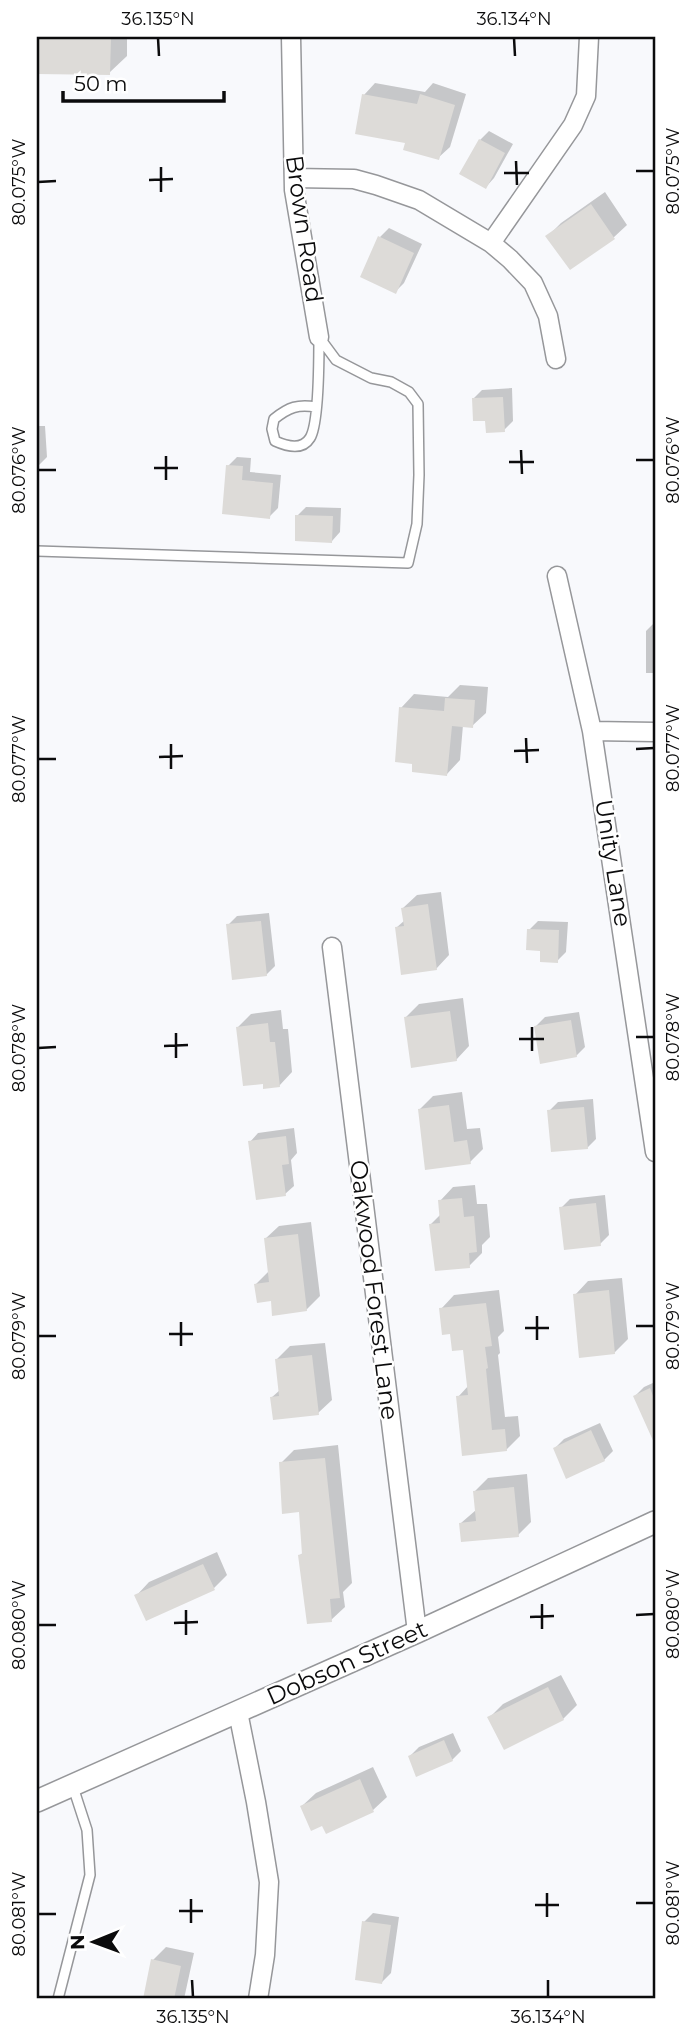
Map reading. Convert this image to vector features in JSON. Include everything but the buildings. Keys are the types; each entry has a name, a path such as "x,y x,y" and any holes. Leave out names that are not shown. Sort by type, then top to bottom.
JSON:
{"street":[{"name":"Brown Road","path":"292,37 293,178 319,337"},
{"path":"492,243 573,125 586,96 589,37"},
{"path":"293,178 354,179 376,185 419,200 492,243 533,283 548,316 556,359"},
{"name":"Unity Lane","path":"557,576 592,731 655,1152"},
{"path":"592,731 655,732"},
{"name":"Oakwood Forest Lane","path":"332,947 417,1632"},
{"name":"Dobson Street","path":"37,1801 417,1632 655,1522"},
{"path":"238,1712 269,1882 265,1955 258,1999"}],"lane":[{"path":"316,407 301,404 286,409 274,419 272,429 275,441 287,447 302,445 311,438 316,407 319,337"},
{"path":"37,551 408,563 417,524 418,404 409,392 391,382 371,378 336,360 319,337"},
{"path":"58,1999 90,1875 87,1830 72,1785"}]}
